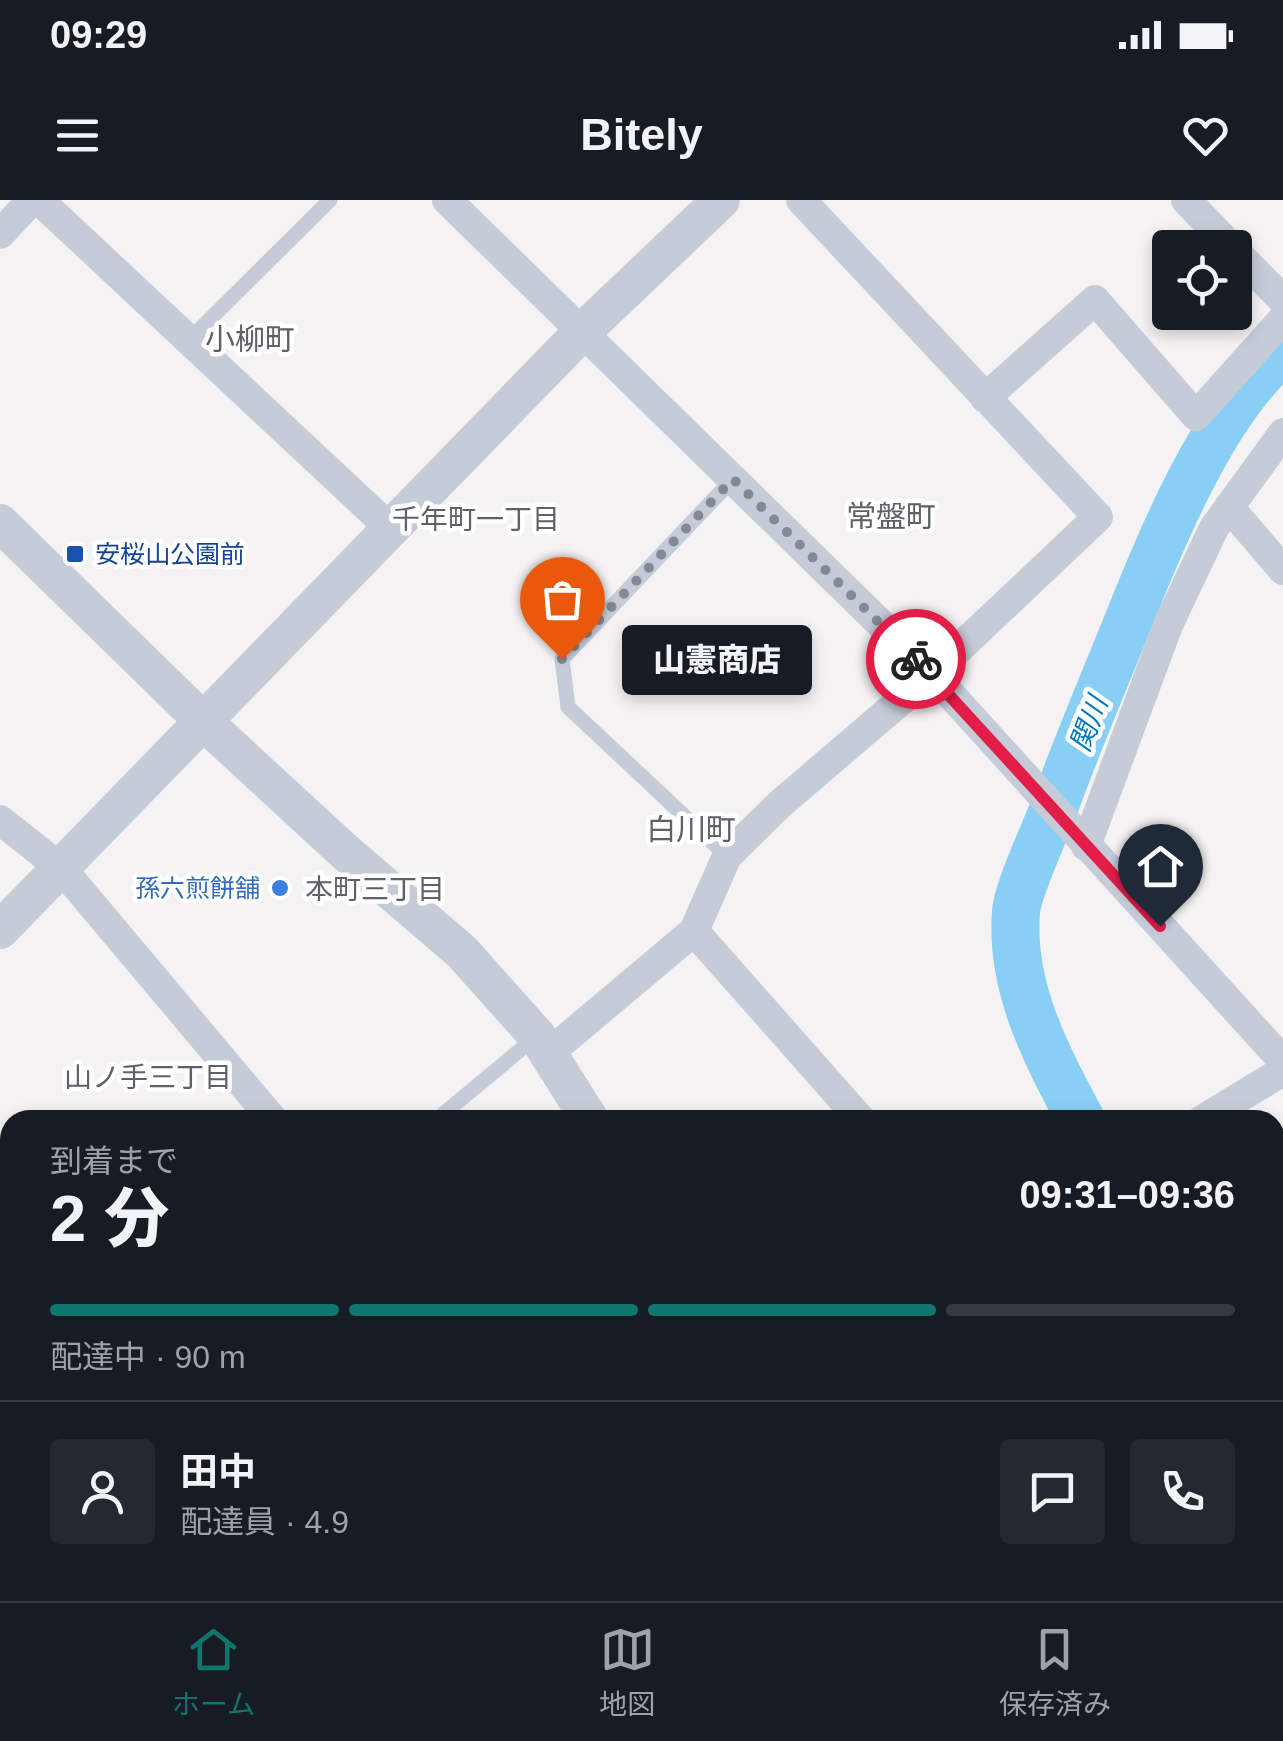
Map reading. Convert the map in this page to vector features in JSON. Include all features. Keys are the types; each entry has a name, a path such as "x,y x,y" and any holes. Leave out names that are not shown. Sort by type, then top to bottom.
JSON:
{"street":[{"path":"0,234 35,200 392,530"},
{"path":"446,200 932,674 1283,1061"},
{"path":"0,930 581,333 721,200"},
{"path":"543,1044 694,931 727,856 780,804 932,674 1098,517 802,200"},
{"path":"1186,200 1215,230"},
{"path":"1252,268 1283,300"},
{"path":"985,398 1095,300 1196,416 1283,319"},
{"path":"1080,838 1168,625 1214,528 1283,433"},
{"path":"1229,507 1283,570"},
{"path":"0,523 204,722 462,952 543,1044 584,1110"},
{"path":"0,820 62,869 265,1110"},
{"path":"694,931 851,1110"},
{"path":"1218,1110 1283,1070"}],"lane":[{"path":"189,340 330,200"},
{"path":"727,856 568,707 562,659 733,479"},
{"path":"450,1110 543,1044"}],"waterway":[{"name":"関川","path":"1076,1110 1044,1046 1025,994 1016,940 1018,902 1137,600 1189,483 1233,409 1257,377 1283,352"}],"way so far":[{"path":"562,659 733,479 916,659"}],"place":[{"name":"安桜山公園前","path":"75,554"},
{"name":"山憲商店","path":"562,659"},
{"name":"孫六煎餅舗","path":"280,888"}],"district":[{"name":"小柳町","path":"250,339"},
{"name":"常盤町","path":"891,516"},
{"name":"千年町一丁目","path":"476,519"},
{"name":"白川町","path":"691,829"},
{"name":"本町三丁目","path":"375,889"},
{"name":"山ノ手三丁目","path":"148,1077"}],"route":[{"path":"916,659 1160,926"}]}
